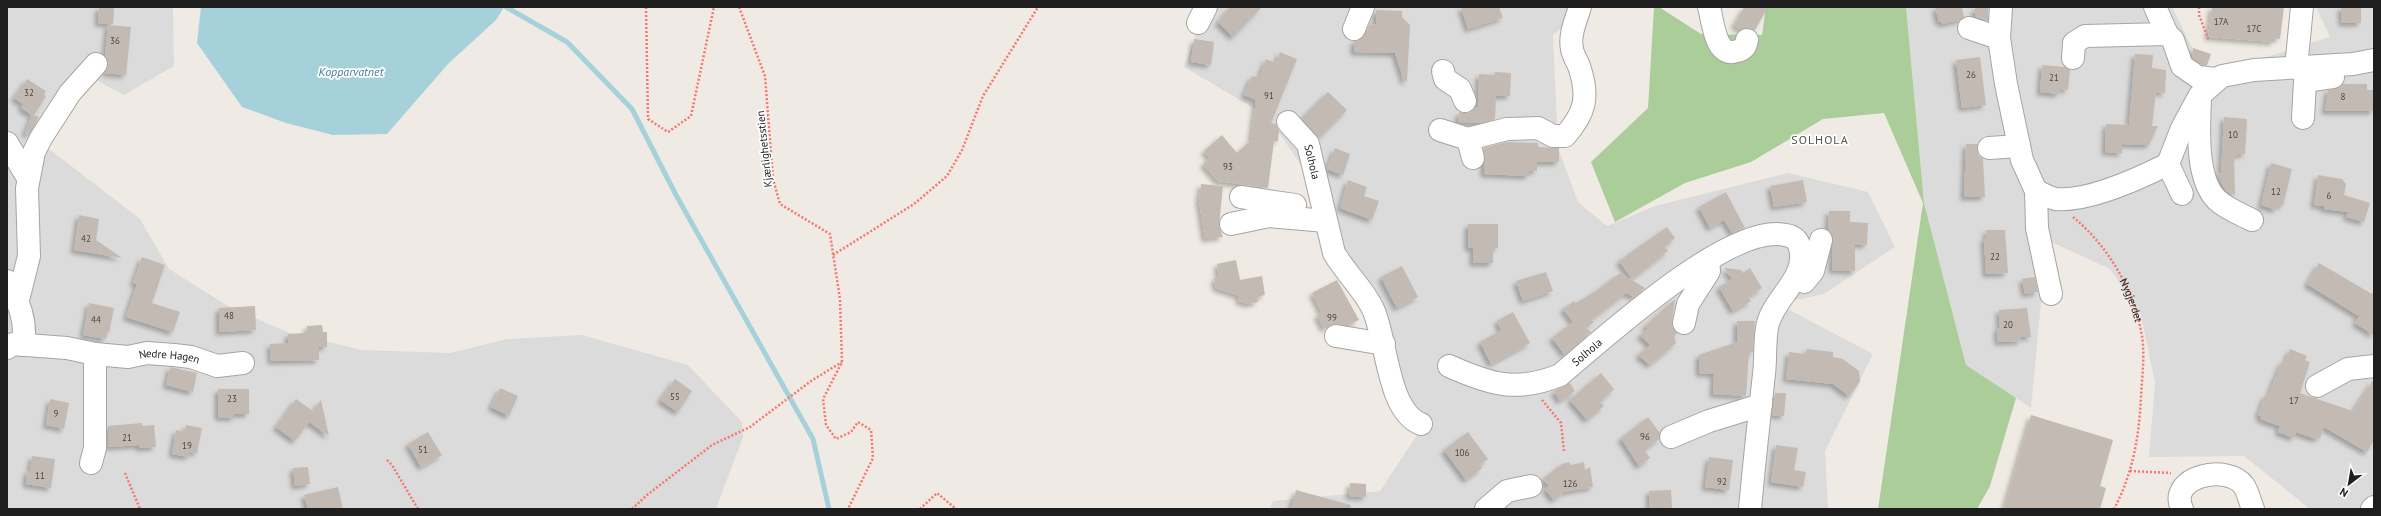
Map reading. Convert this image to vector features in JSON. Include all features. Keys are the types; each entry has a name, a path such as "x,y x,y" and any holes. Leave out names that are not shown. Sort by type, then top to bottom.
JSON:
{"street":[{"path":"1354,29 1363,7"},
{"path":"1440,130 1470,148 1507,129 1538,128 1553,136 1565,136 1584,110 1580,70 1572,48 1572,35 1580,7"},
{"path":"1709,7 1718,43 1723,49 1734,52 1740,51 1747,40"},
{"path":"2001,7 1999,38 2006,84 2022,160 2036,191 2037,228 2051,294"},
{"path":"2155,7 2167,34 2173,40 2182,66 2198,77 2219,78 2254,70 2296,68 2374,60"},
{"path":"2296,68 2302,7"},
{"path":"1969,28 1999,38"},
{"path":"2072,58 2074,43 2085,36 2167,34"},
{"name":"Nedre Hagen","path":"18,300 29,256 27,210 28,178 34,152 41,138 70,93 96,64"},
{"path":"1442,71 1445,79 1460,89 1465,100"},
{"path":"2303,118 2305,81 2374,73"},
{"path":"2036,191 2055,199 2089,194 2117,187 2168,164 2182,128 2200,95 2219,78"},
{"path":"2219,78 2209,127 2212,158 2219,171"},
{"path":"2200,95 2199,140 2206,179 2217,199 2234,212 2252,220"},
{"name":"Solhola","path":"1288,122 1308,144 1328,208 1334,253 1348,276 1372,308 1384,344 1400,406 1413,419 1421,424"},
{"path":"7,143 28,178"},
{"path":"1989,148 2019,146"},
{"path":"2168,164 2182,194"},
{"path":"1241,197 1328,208"},
{"path":"1231,224 1269,216 1328,208"},
{"name":"Solhola","path":"1449,366 1491,383 1531,385 1560,375 1660,293 1708,260 1755,236 1782,234 1791,236 1800,246 1802,258 1798,272 1778,303 1768,322 1751,506"},
{"name":"Solhola","path":"1778,303 1799,288 1813,271 1821,240"},
{"path":"1684,323 1688,304 1709,271 1708,260"},
{"name":"Nedre Hagen","path":"7,282 18,300 25,332 15,346"},
{"path":"1336,336 1384,344"},
{"name":"Nedre Hagen","path":"15,346 67,348 94,354 128,357 147,353 174,355 191,357 217,366 243,363"},
{"path":"91,463 95,448 94,354"},
{"path":"2317,386 2348,369 2374,366"},
{"path":"1671,437 1709,421 1761,405"},
{"path":"2182,509 2181,495 2188,482 2200,477 2222,475 2235,479 2244,486 2252,509"},
{"path":"1486,509 1507,491 1531,486"}],"path":[{"path":"646,7 648,119 668,132 691,116 714,7"},
{"name":"Kjærlighetsstien","path":"739,7 765,76 773,179 780,204 830,234 840,299 842,362 823,399 826,425 836,439 851,432 858,422 871,430 873,458 848,509"},
{"path":"833,255 914,204 947,176 962,150 983,96 1038,7"},
{"path":"2199,7 2199,15 2209,41"},
{"name":"Nygjerdet","path":"2072,216 2089,231 2109,255 2137,316 2142,337 2143,359 2137,446 2124,487 2114,509"},
{"path":"632,509 647,495 712,446 750,427 811,381 842,362"},
{"path":"1531,385 1561,423 1564,451"},
{"path":"387,460 392,465 418,509"},
{"path":"125,473 140,509"},
{"path":"920,509 936,493 956,509"}],"shaded area":[{"path":"7,7 173,7 174,66 124,95 81,72 35,138 140,219 169,269 228,306 287,332 362,350 450,353 507,339 582,335 688,365 742,422 743,437 716,509 7,509"},
{"path":"1211,7 1588,7 1553,35 1558,148 1578,202 1607,226 1655,206 1788,173 1868,192 1895,247 1824,294 1778,304 1873,354 1825,451 1828,509 1270,509 1273,501 1380,491 1419,432 1316,187 1275,127 1262,113 1184,67 1200,24"},
{"path":"1906,7 2172,7 2206,76 2330,37 2316,7 2374,7 2374,509 2310,509 2244,456 2149,457 2155,383 2141,315 2110,269 2047,240 2031,408 1966,365 1924,203"}],"green space":[{"path":"1654,7 1659,7 1701,34 1762,35 1766,7 1906,7 1924,203 1966,365 2016,398 1990,486 1977,509 1878,509 1923,203 1884,113 1823,119 1751,162 1685,183 1615,222 1591,162 1648,108"}],"water":[{"name":"Kopparvatnet","path":"201,7 504,7 496,20 448,64 387,134 333,135 286,123 242,107 197,43"}],"building":[{"path":"99,7 114,7 113,24 98,23"},
{"path":"1230,7 1262,7 1233,37 1218,22"},
{"path":"1461,7 1499,7 1503,18 1468,29"},
{"path":"1744,7 1768,7 1755,30 1749,28 1741,30 1734,25"},
{"path":"1935,7 1962,7 1964,17 1960,20 1942,24 1941,21 1939,22"},
{"path":"1988,7 1988,21 1976,17 1974,9"},
{"path":"2212,7 2284,7 2280,39 2274,38 2274,42 2208,37"},
{"path":"2341,7 2361,7 2361,23 2342,23"},
{"path":"1376,10 1402,11 1402,17 1410,25 1407,81 1404,81 1395,53 1354,52 1354,41 1361,39 1366,34 1369,25 1376,24"},
{"path":"108,25 131,27 126,75 105,73 108,66 105,56"},
{"path":"1194,39 1214,42 1211,65 1191,62"},
{"path":"2193,48 2211,54 2207,65 2202,65 2192,58"},
{"path":"1280,52 1297,59 1271,123 1276,124 1279,131 1278,141 1274,141 1268,188 1218,181 1203,164 1210,158 1204,151 1222,135 1237,153 1251,140 1256,100 1244,95 1252,76 1259,78 1266,59 1276,63"},
{"path":"2135,54 2153,55 2152,68 2166,70 2165,93 2156,92 2152,126 2158,126 2149,145 2122,144 2122,153 2105,152 2106,124 2129,125"},
{"path":"1980,57 1986,105 1962,108 1956,60"},
{"path":"2042,65 2065,67 2070,70 2068,90 2060,89 2059,94 2040,92"},
{"path":"1495,72 1511,73 1510,96 1496,96 1495,119 1481,123 1458,122 1459,112 1469,113 1478,107 1479,74 1495,75"},
{"path":"27,79 46,91 44,95 46,96 34,115 39,117 29,135 25,133 32,115 21,108 23,104 14,98"},
{"path":"2343,84 2367,84 2367,90 2374,90 2374,111 2325,111 2328,90 2340,87"},
{"path":"1328,92 1347,110 1319,138 1302,118"},
{"path":"2224,117 2247,119 2245,154 2238,154 2238,156 2234,156 2235,195 2226,191 2218,177 2218,173 2221,173"},
{"path":"1506,142 1538,143 1538,147 1559,148 1559,162 1537,162 1537,171 1529,171 1529,176 1484,174 1484,148"},
{"path":"1966,144 1977,144 1978,155 1983,159 1985,197 1964,197"},
{"path":"1335,148 1350,154 1343,175 1327,169"},
{"path":"2271,163 2292,169 2283,206 2278,204 2276,210 2261,205"},
{"path":"2318,175 2342,179 2346,184 2344,195 2370,203 2364,222 2346,217 2348,212 2324,209 2324,206 2314,205"},
{"path":"1348,180 1367,187 1364,196 1379,201 1372,220 1340,208"},
{"path":"1803,180 1807,202 1774,207 1770,186"},
{"path":"1201,184 1223,186 1219,226 1223,237 1205,239 1199,201"},
{"path":"1726,192 1745,228 1732,233 1724,220 1710,228 1699,207"},
{"path":"1829,211 1850,211 1850,222 1868,223 1867,245 1855,244 1855,271 1832,270 1833,237 1828,230"},
{"path":"79,215 99,219 96,240 122,258 74,250"},
{"path":"1468,224 1498,224 1498,248 1493,248 1493,263 1473,263 1473,248 1468,248"},
{"path":"1667,227 1675,238 1665,246 1668,251 1632,279 1619,261"},
{"path":"1986,230 2005,230 2008,273 1986,274 1984,238 1987,238"},
{"path":"142,257 165,265 152,303 180,312 173,332 126,317 137,284 133,283"},
{"path":"1236,260 1240,280 1262,276 1265,295 1257,297 1258,302 1249,304 1238,301 1240,296 1216,288 1214,278 1219,277 1217,264"},
{"path":"2319,263 2372,294 2374,291 2374,335 2355,323 2359,316 2307,284"},
{"path":"1402,266 1418,297 1397,308 1381,277"},
{"path":"1725,268 1741,270 1743,273 1750,268 1762,288 1748,297 1751,301 1733,311 1719,287 1732,279"},
{"path":"1546,272 1553,291 1523,301 1516,281"},
{"path":"1620,273 1645,288 1634,297 1626,293 1591,320 1594,322 1586,328 1591,332 1565,355 1552,338 1573,322 1563,309 1574,301 1576,303 1593,293"},
{"path":"2035,277 2038,292 2025,294 2022,279"},
{"path":"1337,280 1359,320 1348,325 1332,324 1324,329 1317,315 1322,313 1312,293"},
{"path":"1675,299 1672,327 1677,333 1674,336 1676,343 1650,365 1638,355 1650,345 1640,335 1648,329 1645,326"},
{"path":"89,303 114,308 109,333 107,332 106,339 83,335"},
{"path":"255,306 256,330 219,332 219,308"},
{"path":"2027,308 2031,337 2021,337 2021,341 1998,342 1997,328 2000,328 1999,310"},
{"path":"1513,312 1530,343 1491,364 1480,342 1501,330 1497,321"},
{"path":"1737,321 1755,321 1753,352 1749,352 1746,396 1713,394 1714,374 1699,373 1699,355 1737,342"},
{"path":"322,325 323,332 327,332 327,347 319,347 319,360 271,361 270,344 288,343 288,334 307,333 307,326"},
{"path":"1807,349 1833,352 1833,357 1843,359 1859,371 1860,382 1849,396 1833,384 1786,379 1789,352 1806,354"},
{"path":"2290,349 2307,356 2305,360 2310,362 2300,393 2311,397 2353,411 2374,379 2374,440 2367,452 2324,427 2320,438 2317,437 2316,439 2296,432 2294,438 2278,432 2280,426 2260,419 2261,416 2258,415 2265,395 2268,396 2282,361 2285,363"},
{"path":"170,367 197,373 193,392 166,385"},
{"path":"1601,373 1614,389 1600,402 1604,406 1587,420 1570,400"},
{"path":"675,379 692,391 678,412 660,400"},
{"path":"1570,383 1575,391 1560,401 1554,391"},
{"path":"500,388 518,396 509,416 491,407"},
{"path":"218,389 249,389 249,414 234,414 234,418 218,417"},
{"path":"1775,393 1786,393 1784,416 1772,415"},
{"path":"50,399 69,403 64,429 46,425"},
{"path":"296,399 313,411 321,400 329,436 309,422 295,441 276,427"},
{"path":"2031,415 2113,440 2100,486 2106,488 2100,509 2004,509"},
{"path":"1648,417 1660,433 1659,439 1645,451 1650,458 1639,466 1621,438"},
{"path":"142,423 143,426 154,425 156,447 139,448 139,445 109,447 108,426"},
{"path":"186,425 202,428 197,453 190,452 189,457 172,454 176,430 185,432"},
{"path":"428,432 442,455 421,467 408,444"},
{"path":"1468,432 1488,459 1480,464 1482,468 1466,480 1444,450"},
{"path":"1776,445 1798,448 1794,470 1806,472 1803,487 1771,482"},
{"path":"32,456 55,459 51,488 26,484 27,471 30,471"},
{"path":"1709,457 1733,460 1729,490 1705,487"},
{"path":"1569,462 1571,465 1584,462 1585,470 1590,467 1593,487 1564,492 1554,500 1545,489 1549,486 1543,479 1562,464"},
{"path":"308,467 310,484 295,486 293,468"},
{"path":"1350,483 1366,484 1366,497 1349,496"},
{"path":"338,487 343,509 308,509 304,495"},
{"path":"1296,490 1351,505 1350,509 1291,509"},
{"path":"1671,490 1672,509 1650,509 1649,491"}],"waterway":[{"path":"506,7 567,42 632,109 676,195 813,439 829,509"}],"district":[{"name":"SOLHOLA","path":"1820,139"}]}
